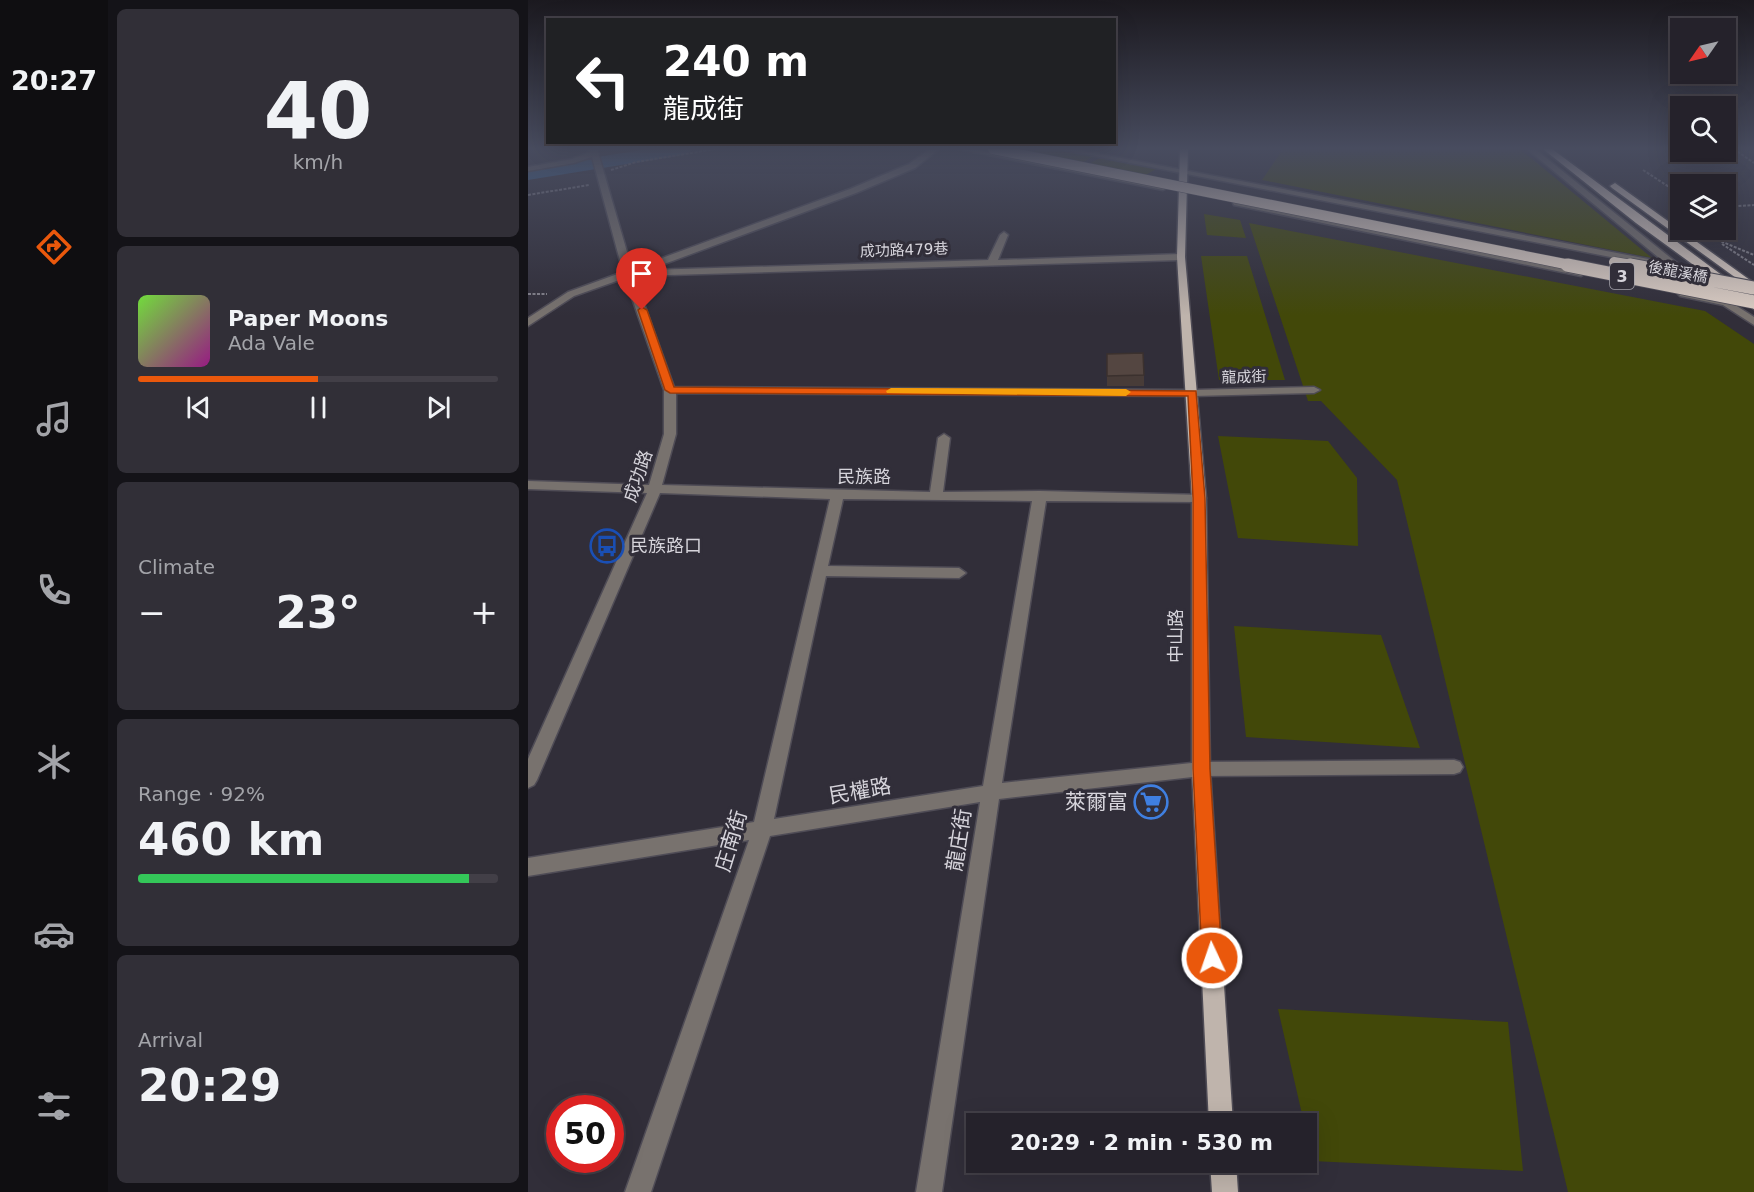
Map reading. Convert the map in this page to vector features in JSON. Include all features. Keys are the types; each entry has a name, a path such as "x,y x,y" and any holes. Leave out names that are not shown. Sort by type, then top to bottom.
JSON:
{"highway":[{"name":"後龍溪橋","path":"1266,205 1754,303"},
{"name":"後龍溪橋","path":"1316,205 1754,288"},
{"path":"1619,205 1754,303"},
{"path":"1641,205 1754,288"}],"main road":[{"name":"中山路","path":"1183,205 1181,257 1193,393 1199,498 1201,769 1220,1113"},
{"path":"1224,1173 1225,1192"}],"street":[{"name":"成功路","path":"528,780 654,490 670,434 670,390 628,273 608,205"},
{"path":"528,323 571,294 774,222 812,205"},
{"path":"1246,205 1725,303"},
{"path":"1357,205 1677,267"},
{"path":"1599,205 1677,267 1754,322"},
{"path":"992,262 1004,235"},
{"name":"成功路479巷","path":"628,273 1181,257"},
{"name":"龍成街","path":"670,390 1193,393 1314,390"},
{"path":"936,495 944,438"},
{"name":"民族路","path":"528,485 837,495 1199,498"},
{"name":"庄南街","path":"639,1192 762,830 837,495"},
{"name":"龍庄街","path":"929,1192 991,792 1041,495"},
{"path":"820,571 959,573"},
{"name":"民權路","path":"528,867 991,792 1201,769 1454,767"}],"path":[{"path":"1736,206 1754,205"},
{"path":"1715,240 1754,265"},
{"path":"1717,240 1754,255"}],"green space":[{"path":"1385,205 1587,205 1652,258"},
{"path":"1204,214 1240,220 1246,238 1207,235"},
{"path":"1249,223 1705,311 1754,344 1754,1192 1568,1192 1397,480 1321,401 1308,401"},
{"path":"1201,256 1247,256 1285,380 1219,380"},
{"path":"1218,436 1328,441 1357,478 1358,546 1238,538"},
{"path":"1234,626 1381,635 1420,748 1246,737"},
{"path":"1278,1009 1508,1022 1523,1171 1317,1161 1317,1113 1302,1113"}],"building":[{"path":"1143,353 1144,375 1107,376 1107,354"}],"slow traffic":[{"path":"891,391 1126,392"}],"place":[{"name":"民族路口","path":"607,546"},
{"name":"萊爾富","path":"1151,802"}],"route":[{"path":"642,310 670,390 1193,393 1199,498 1201,769 1212,958"}]}
